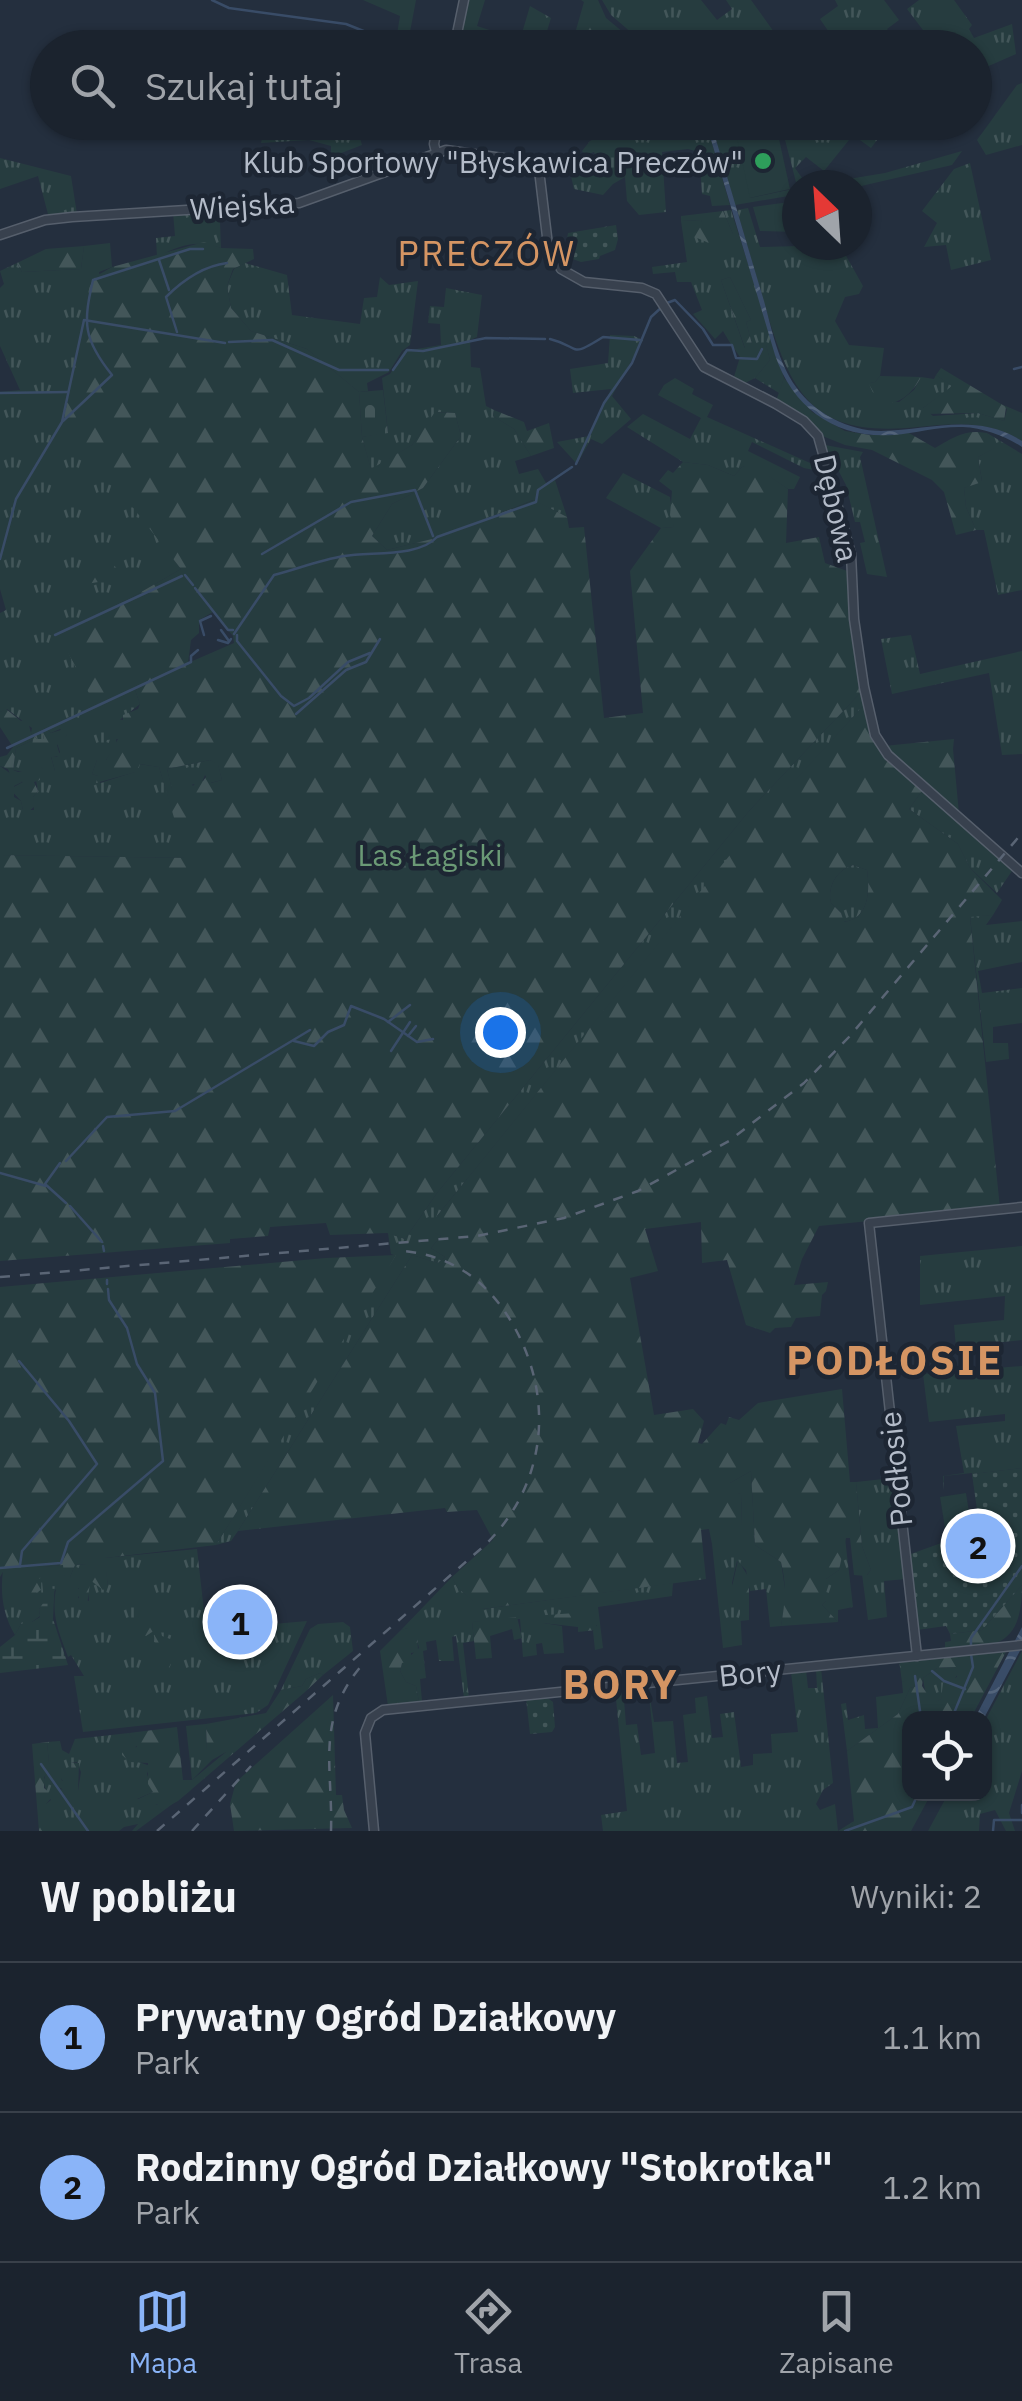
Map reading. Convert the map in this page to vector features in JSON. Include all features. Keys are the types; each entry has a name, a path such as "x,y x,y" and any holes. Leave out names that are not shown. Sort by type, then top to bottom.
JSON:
{"street":[{"path":"458,30 464,0"},
{"path":"435,140 436,152"},
{"name":"Wiejska","path":"0,235 44,220 298,203 449,150 523,159 536,165 548,245 554,260"},
{"name":"Dębowa","path":"554,260 584,282 642,288 656,294 704,367 768,398 804,421 818,436 850,554 858,650 876,739 888,755 1022,873"},
{"name":"Podłosie","path":"917,1656 869,1223 1022,1208"},
{"name":"Bory","path":"374,1831 366,1727 376,1713 388,1709 1022,1645"}],"green space":[{"path":"363,0 416,0 410,30 398,30 400,16"},
{"path":"466,0 485,0 477,26 489,30 459,30"},
{"path":"581,0 598,0 606,18 620,30 576,30 584,2"},
{"path":"602,0 701,0 717,20 732,9 726,0 751,0 773,30 628,30 611,15"},
{"path":"835,0 884,0 899,20 888,30 828,30 820,19 838,6"},
{"path":"919,0 954,0 972,25 970,30 923,30 907,9"},
{"path":"530,6 551,18 547,30 523,30"},
{"path":"1012,24 1016,54 992,65 992,31"},
{"path":"1022,83 1022,145 986,155 977,140 992,140 992,119"},
{"path":"262,140 309,140 261,143"},
{"path":"309,140 361,140 362,145 331,157 331,146"},
{"path":"711,140 730,205 712,206 710,196 702,194 699,152 688,149 662,152 666,212 639,215 627,201 625,177 603,195 574,189 570,172 597,159 594,152 586,155 582,151 590,141"},
{"path":"716,140 771,140 750,198 782,191 782,197 735,205"},
{"name":"Klub Sportowy \"Błyskawica Preczów\"","path":"738,140 779,140 786,170 782,170 782,191 750,198"},
{"path":"785,140 849,140 825,170 806,157 795,168"},
{"path":"860,140 877,140 871,148"},
{"path":"962,151 952,165 872,184 872,175"},
{"path":"0,158 71,176 77,214 49,218 38,176 0,189"},
{"path":"970,163 991,260 951,270 946,245 924,247 937,223 922,211 954,169"},
{"path":"782,203 782,232 760,231 753,207"},
{"path":"748,208 760,247 782,246 782,260 848,260 863,286 859,294 845,297 835,321 849,345 884,348 880,376 870,383 877,396 899,402 914,390 921,377 934,379 936,375 953,386 923,408 933,416 978,413 1004,421 1007,409 996,402 1022,413 1022,441 997,429 972,425 884,429 856,426 834,419 816,407 788,370 777,344 737,210"},
{"path":"731,210 784,378 779,393 755,378 770,360 766,345 752,344 746,322 751,320 730,277 721,280 745,349 736,340 729,341 723,331 715,339 693,314 702,310 691,282 677,282 675,272 653,274 652,267 687,262 681,221 701,220 733,234 723,211"},
{"path":"723,211 733,234 731,241 716,246 690,235 703,225 701,220 681,221 681,216"},
{"path":"173,212 220,222 221,248 188,245 157,257 156,238 175,236"},
{"path":"616,225 615,250 599,259 581,262 564,256 568,233"},
{"name":"Las Łagiski","path":"204,242 221,248 253,249 254,259 233,269 227,286 231,308 251,331 307,349 359,392 362,437 371,469 412,445 435,412 455,413 461,436 423,488 392,504 372,536 387,550 440,537 534,500 567,517 569,528 584,527 604,718 643,713 630,571 661,528 674,527 670,515 672,491 659,481 668,470 673,473 683,462 708,465 734,476 742,467 752,464 788,489 786,543 819,537 825,563 850,572 852,635 862,691 749,811 437,1193 405,1239 387,1233 330,1235 326,1223 270,1227 268,1236 230,1239 230,1243 0,1261 0,855 186,858 159,767 140,764 136,772 96,783 98,776 92,774 97,760 106,760 118,739 106,740 107,734 115,728 117,719 123,720 123,715 138,709 140,704 134,687 95,705 56,629 129,599 181,569 64,419 91,279 112,267","holes":["213,612 233,636 234,643 188,663 191,640 199,633 199,620","210,760 218,765 222,780 211,783 209,773 193,786 189,781 180,781 179,787 172,789 167,769"]},
{"path":"110,243 112,267 99,272 143,518 181,569 129,599 57,630 134,687 140,704 117,722 116,745 106,760 97,760 92,774 98,776 100,783 135,772 139,764 159,767 187,858 0,855 0,766 22,782 14,786 14,797 21,801 23,810 34,810 36,780 13,770 16,748 33,740 42,768 55,771 51,756 57,757 57,743 67,735 60,729 51,733 46,728 42,730 44,739 37,739 32,728 7,709 0,712 0,613 6,610 0,589 0,392 20,390 0,346 0,288 4,284 0,271 17,263 22,272 81,269 84,246"},
{"path":"84,246 81,269 22,272 17,263 46,249"},
{"path":"245,263 287,275 292,315 360,324 364,298 377,297 380,277 389,285 418,281 410,345 389,372 367,383 368,391 359,392 307,349 251,331 231,308 227,286 234,269"},
{"path":"730,277 751,320 746,322 752,344 766,344 770,360 755,378 743,384 733,380 740,357 729,341 736,339 745,348 721,280"},
{"path":"446,288 482,295 477,337 470,340 471,367 480,368 486,406 494,410 493,416 514,429 531,456 515,461 519,474 538,469 546,483 555,480 567,517 533,500 440,537 387,550 372,536 392,504 423,488 461,436 455,413 436,412 412,445 371,470 362,437 388,432 382,378 390,374 404,351 441,345 440,324 428,323 430,306 444,307"},
{"path":"610,335 643,340 612,396 631,419 602,444 591,439 577,464 557,442 589,436 611,389 573,393 570,369 608,363"},
{"path":"941,368 1006,407 1004,421 978,413 923,414 923,408 952,386 936,375"},
{"path":"880,376 921,377 902,399 887,403 874,394 869,383"},
{"path":"675,378 694,389 692,394 713,405 707,417 810,463 826,465 829,473 804,468 752,442 748,451 800,477 794,489 788,489 752,465 742,467 734,476 708,465 683,462 627,427 643,414 690,439 701,418 658,395"},
{"path":"784,378 812,412 845,431 870,435 909,433 935,448 966,433 987,433 995,448 978,457 982,482 964,488 966,507 976,530 956,535 944,492 932,480 872,450 820,435 776,401"},
{"path":"383,390 388,433 362,437 359,392"},
{"path":"494,410 524,422 527,431 549,423 554,448 531,456 514,429 493,416"},
{"path":"987,433 1022,454 1022,590 998,595 984,530 976,530 966,507 964,488 982,481 978,457 994,448"},
{"path":"825,445 863,452 860,457 887,577 867,574 860,522 855,522 846,485"},
{"path":"623,473 670,497 674,527 661,528 606,498"},
{"path":"95,554 118,570 111,580 80,585"},
{"path":"911,635 920,674 1022,651 1022,754 1002,755 989,673 892,694 881,639"},
{"path":"862,691 865,704 760,819 437,1216 432,1231 441,1236 431,1248 445,1257 438,1263 412,1255 238,1531 231,1541 216,1545 394,1255 388,1233 405,1239 437,1193 749,811"},
{"path":"865,704 878,746 962,823 961,826 922,791 909,809 958,844 970,868 1002,900 993,915 970,917 1000,1208 819,1226 794,1285 828,1282 820,1316 796,1318 791,1327 775,1328 770,1333 746,1325 727,1260 702,1263 701,1222 645,1229 658,1271 630,1278 654,1415 693,1409 704,1421 698,1443 702,1444 721,1423 726,1425 729,1417 739,1420 758,1403 842,1389 850,1482 856,1482 862,1546 871,1570 866,1576 854,1575 850,1538 846,1538 839,1570 826,1579 826,1601 822,1605 838,1622 781,1626 783,1570 781,1562 755,1545 751,1471 730,1483 730,1491 741,1494 742,1524 726,1552 719,1551 717,1543 712,1544 709,1529 701,1530 706,1579 482,1609 457,1587 452,1577 493,1540 477,1510 447,1512 445,1508 238,1531 412,1255 438,1263 445,1257 431,1248 441,1236 428,1230 437,1216 760,818","holes":["847,867 867,870 868,895 863,910 844,922 831,903 832,885"]},
{"path":"6,709 21,721 27,718 37,739 44,739 42,730 46,728 51,733 64,729 67,735 57,745 60,756 51,757 55,771 52,775 36,760 33,740 16,748 13,770 38,768 35,806 28,812 10,789 23,782 12,780 8,769 0,766 0,757 13,747 0,727 0,712"},
{"path":"954,739 953,749 959,814 884,746"},
{"path":"210,760 218,764 222,780 210,783 205,775 202,782 172,790 167,769"},
{"path":"922,791 1014,868 997,893 970,868 958,844 909,809"},
{"path":"853,865 867,870 868,895 858,916 843,922 841,913 831,903 832,885 838,875"},
{"path":"993,915 986,925 1022,921 1022,962 978,971 982,993 1022,988 1022,1023 993,1027 993,1043 1008,1043 1009,1059 986,1062 970,916"},
{"path":"1022,1246 1022,1340 956,1347 954,1325 1004,1320 1005,1296 920,1305 920,1256"},
{"path":"396,1255 216,1545 105,1558 108,1587 103,1590 85,1576 86,1564 75,1565 70,1577 90,1583 87,1605 79,1603 79,1588 72,1590 65,1584 63,1565 43,1567 43,1576 33,1576 41,1590 30,1596 20,1588 21,1569 4,1570 0,1577 0,1287"},
{"path":"1022,1366 1022,1468 973,1474 974,1487 972,1473 944,1476 944,1490 943,1476 964,1473 956,1426 1005,1421 1005,1414 929,1422 923,1374"},
{"path":"1022,1468 1022,1585 982,1630 950,1634 946,1626 917,1630 908,1555 958,1537 979,1524 972,1474"},
{"path":"751,1471 755,1545 781,1562 786,1596 781,1626 770,1627 766,1589 750,1591 746,1570 737,1561 732,1583 740,1608 742,1645 723,1648 712,1544 742,1524 741,1494 729,1492 730,1483"},
{"path":"893,1478 906,1579 884,1581 887,1617 868,1620 862,1574 871,1570 862,1546 856,1482"},
{"path":"966,1493 971,1524 945,1528 940,1497"},
{"path":"845,1538 853,1607 838,1610 838,1622 822,1605 826,1601 826,1579 839,1570"},
{"path":"197,1549 206,1629 222,1628 223,1637 238,1636 245,1645 239,1627 307,1621 268,1705 256,1713 83,1732 74,1676 84,1676 71,1655 68,1657 59,1632 54,1608 56,1589 39,1609 40,1616 32,1622 22,1622 15,1635 3,1604 3,1570 21,1568 22,1575 32,1576 42,1567 64,1565 64,1575 81,1591 78,1598 89,1601 86,1588 70,1577 75,1565 86,1564 108,1586 104,1558"},
{"path":"738,1560 749,1578 749,1620 740,1621 740,1608 730,1596"},
{"path":"452,1577 457,1587 483,1609 673,1583 672,1596 598,1607 603,1648 595,1650 593,1631 597,1625 543,1623 562,1626 564,1653 544,1654 542,1643 536,1644 537,1655 523,1657 520,1619 472,1622 474,1641 463,1643 469,1698 464,1698 456,1636 452,1637 454,1661 439,1661 436,1640 426,1642 426,1678 420,1679 419,1702 416,1686 406,1682 400,1671 402,1663 419,1648 416,1636 408,1628 401,1630"},
{"path":"55,1579 53,1619 68,1665 0,1673 0,1647 15,1635 22,1622 40,1617 39,1609 44,1602 42,1581"},
{"path":"1022,1585 1018,1619 1004,1639 980,1647 945,1648 945,1642 951,1641 950,1634 982,1630"},
{"path":"260,1603 262,1615 275,1623 240,1627 240,1636 223,1637 221,1628 206,1630 204,1610"},
{"path":"150,1607 162,1636 173,1640 172,1648 164,1656 171,1664 169,1669 162,1668 154,1658 155,1649 161,1646 154,1642 155,1630 146,1636 141,1634 134,1617 137,1608"},
{"path":"589,1612 597,1617 596,1630 578,1632 578,1627 543,1623 533,1616"},
{"path":"517,1617 522,1638 514,1640 512,1629 490,1636 492,1658 476,1659 472,1622"},
{"path":"343,1622 350,1627 353,1651 323,1675 306,1679 302,1686 281,1690 310,1629 318,1624"},
{"path":"408,1628 417,1628 418,1652 411,1653 411,1661 402,1663 400,1671 406,1682 416,1686 419,1702 388,1706 380,1651"},
{"path":"1007,1650 975,1711 902,1711 902,1801 927,1801 911,1831 848,1831 854,1821 847,1751 898,1714 910,1688 917,1686 912,1679 902,1682 899,1660","holes":["956,1667 957,1677 943,1683 941,1699 933,1703 922,1686 923,1678 937,1668"]},
{"path":"1022,1651 1022,1771 1009,1813 1015,1831 1006,1831 995,1810 980,1814 979,1831 928,1831 944,1801 992,1801 990,1711"},
{"path":"956,1667 957,1676 933,1704 926,1697 923,1678 937,1668"},
{"path":"821,1668 833,1783 823,1790 816,1804 820,1810 835,1804 838,1831 603,1831 601,1815 627,1811 615,1689 623,1688 626,1725 637,1724 641,1755 655,1753 648,1686 654,1722 673,1721 677,1763 688,1762 683,1715 696,1713 695,1698 707,1696 712,1738 723,1737 720,1714 734,1712 741,1767 753,1765 753,1754 772,1753 771,1734 798,1732 791,1672 806,1670 808,1688 817,1688 816,1669"},
{"path":"323,1675 305,1692 178,1801 161,1810 157,1804 140,1805 134,1801 153,1792 148,1784 148,1763 130,1762 122,1755 122,1749 137,1747 129,1733 177,1727 183,1780 192,1780 226,1752 207,1752 206,1724 266,1713 281,1690 302,1686 306,1679"},
{"path":"912,1678 918,1686 910,1688 898,1714 847,1751 841,1704 846,1703 848,1720 864,1715 865,1729 878,1728 876,1697 903,1693 902,1682"},
{"path":"333,1695 336,1795 342,1795 352,1828 234,1831 230,1804 236,1782"},
{"path":"545,1696 553,1702 555,1727 552,1732 530,1734 526,1698"},
{"path":"206,1724 207,1751 226,1752 192,1780 186,1726"},
{"path":"129,1733 137,1745 136,1761 150,1766 147,1774 153,1792 137,1799 159,1805 161,1810 194,1788 136,1831 132,1831 138,1824 119,1831 46,1831 46,1804 51,1800 45,1776 47,1773 57,1789 78,1791 81,1772 77,1762 71,1763 75,1771 63,1781 49,1763 47,1742 60,1741 62,1750 69,1754 75,1739"},
{"path":"47,1742 49,1763 59,1771 62,1781 74,1771 71,1763 79,1763 78,1791 67,1794 61,1788 57,1790 47,1774 44,1777 44,1788 53,1796 46,1804 46,1831 39,1831 32,1744"}],"water":[{"path":"711,140 716,140 780,356 804,396 822,412 857,428 881,431 953,425 988,427 1022,441 1022,447 994,433 971,428 873,435 836,426 805,405 793,391 775,355"},
{"path":"1022,1627 1022,1647 988,1711 979,1711"}],"waterway":[{"path":"212,0 229,8 346,24 361,30"},
{"path":"63,421 112,375 95,351 88,330 93,280 190,249 203,249"},
{"path":"159,260 169,290"},
{"path":"177,332 166,297 194,275 227,263"},
{"path":"667,303 675,300 713,345 732,345 736,358 757,359 762,349"},
{"path":"576,464 604,403 632,363 651,317 663,306"},
{"path":"0,559 16,499 62,422 84,320 225,343"},
{"path":"550,339 575,349 603,337 640,340"},
{"path":"393,370 407,350 423,351 486,338 545,339"},
{"path":"229,342 272,340 339,370 388,370"},
{"path":"1014,369 1022,367"},
{"path":"0,393 68,392"},
{"path":"234,634 274,575 344,556 418,548 437,537 536,502 538,490 572,467"},
{"path":"262,554 351,502 415,490 433,536"},
{"path":"185,575 193,585"},
{"path":"55,635 182,576"},
{"path":"195,588 228,630 233,630"},
{"path":"204,635 200,621 211,616"},
{"path":"221,630 229,641"},
{"path":"237,635 237,641 281,696 294,706 309,698 348,662 370,653"},
{"path":"218,640 228,643 231,639"},
{"path":"296,714 346,670 366,662 380,639"},
{"path":"7,748 191,662 191,656 198,650"},
{"path":"388,1022 410,1005"},
{"path":"294,1041 314,1046 328,1032 344,1025 351,1006 384,1019 417,1042 433,1039"},
{"path":"391,1051 410,1022"},
{"path":"408,1036 416,1026"},
{"path":"66,1161 107,1117 175,1111 310,1030"},
{"path":"60,1163 45,1184 66,1203"},
{"path":"0,1173 46,1186"},
{"path":"70,1206 102,1242"},
{"path":"103,1246 104,1251"},
{"path":"0,1568 61,1563 68,1542 163,1461 155,1393 137,1364 127,1328 109,1300 108,1289"},
{"path":"19,1361 69,1421 97,1464 22,1551 20,1565"},
{"path":"971,1645 971,1638 1022,1566"},
{"path":"955,1711 973,1667 971,1654"},
{"path":"932,1671 944,1681 965,1689"},
{"path":"915,1676 920,1711"},
{"path":"41,1764 88,1831"},
{"path":"845,1831 912,1807 915,1801"},
{"path":"1022,1805 1022,1813"},
{"path":"993,1831 994,1820 1022,1820"}],"railway":[{"path":"0,1277 477,1236 564,1218 638,1191 729,1141 804,1083 849,1037 1022,833"},
{"path":"157,1831 484,1546 520,1498 531,1472 539,1416 529,1360 517,1332 497,1301 471,1276 440,1259 403,1251"},
{"path":"331,1831 332,1725 347,1685 362,1665"},
{"path":"192,1831 251,1766"}],"place":[{"name":"Klub Sportowy \"Błyskawica Preczów\"","path":"763,161"},
{"name":"Rodzinny Ogród Działkowy \"Stokrotka\"","path":"978,1546"},
{"name":"Prywatny Ogród Działkowy","path":"240,1622"}],"district":[{"name":"PRECZÓW","path":"487,253"},
{"name":"PODŁOSIE","path":"895,1360"},
{"name":"BORY","path":"621,1684"}]}
